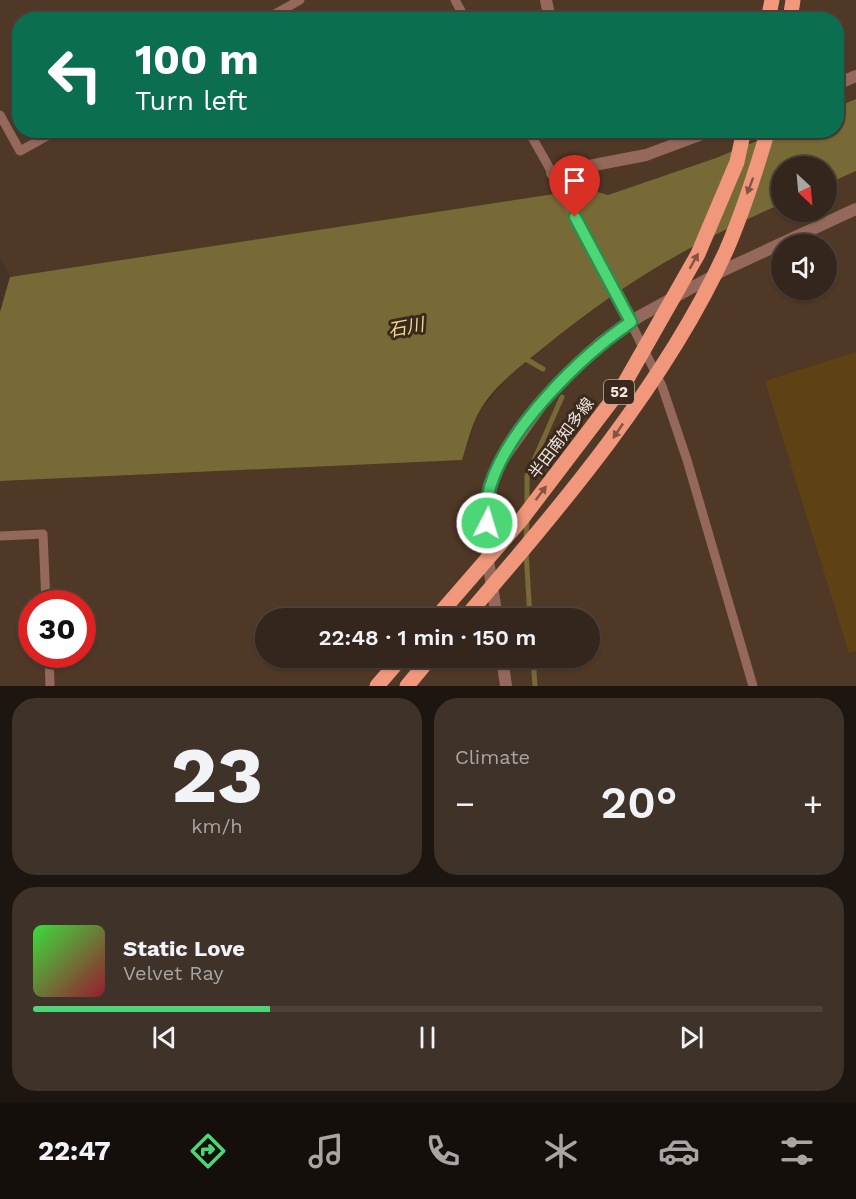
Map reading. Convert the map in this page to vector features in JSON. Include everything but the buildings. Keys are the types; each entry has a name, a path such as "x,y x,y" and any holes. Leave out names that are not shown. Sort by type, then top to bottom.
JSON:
{"main road":[{"name":"半田南知多線","path":"445,608 521,520 623,386 698,254 736,162 742,138"},
{"name":"52","path":"473,608 611,441 670,353 725,251 765,138"},
{"path":"377,686 393,668"},
{"path":"406,686 422,668"}],"street":[{"path":"630,319 553,175 646,155 692,138"},
{"path":"495,608 485,541 490,488 500,463 546,398 600,343 630,319 724,270 856,209"},
{"path":"504,668 506,686"}],"lane":[{"path":"278,12 300,0"},
{"path":"0,115 12,137"},
{"path":"13,138 20,151 44,138"},
{"path":"532,138 553,175"},
{"path":"630,319 662,386 687,460 753,686"},
{"path":"0,536 43,534 45,590"},
{"path":"49,668 50,686"}],"shaded area":[{"path":"0,0 856,0 856,99 844,104 844,12 12,12 12,138 764,138 716,158 608,195 587,189 10,277 0,259"},
{"path":"856,171 856,686 0,686 0,481 462,460 479,412 510,375 594,306 660,263 718,232 771,208 771,222 837,222 837,180"}],"water":[{"name":"石川","path":"856,99 856,171 837,180 837,156 771,156 771,209 686,250 628,285 572,325 526,362 492,394 479,412 471,429 462,460 0,481 0,312 10,277 587,189 608,195 716,158 764,138 844,138 844,104"}],"waterway":[{"path":"524,358 543,369"},
{"path":"527,506 527,476 562,397"},
{"path":"526,539 527,518"},
{"path":"526,551 529,608"},
{"path":"534,668 535,686"}],"route":[{"path":"487,523 490,488 500,463 518,436 546,398 600,343 631,322 575,217"}]}
